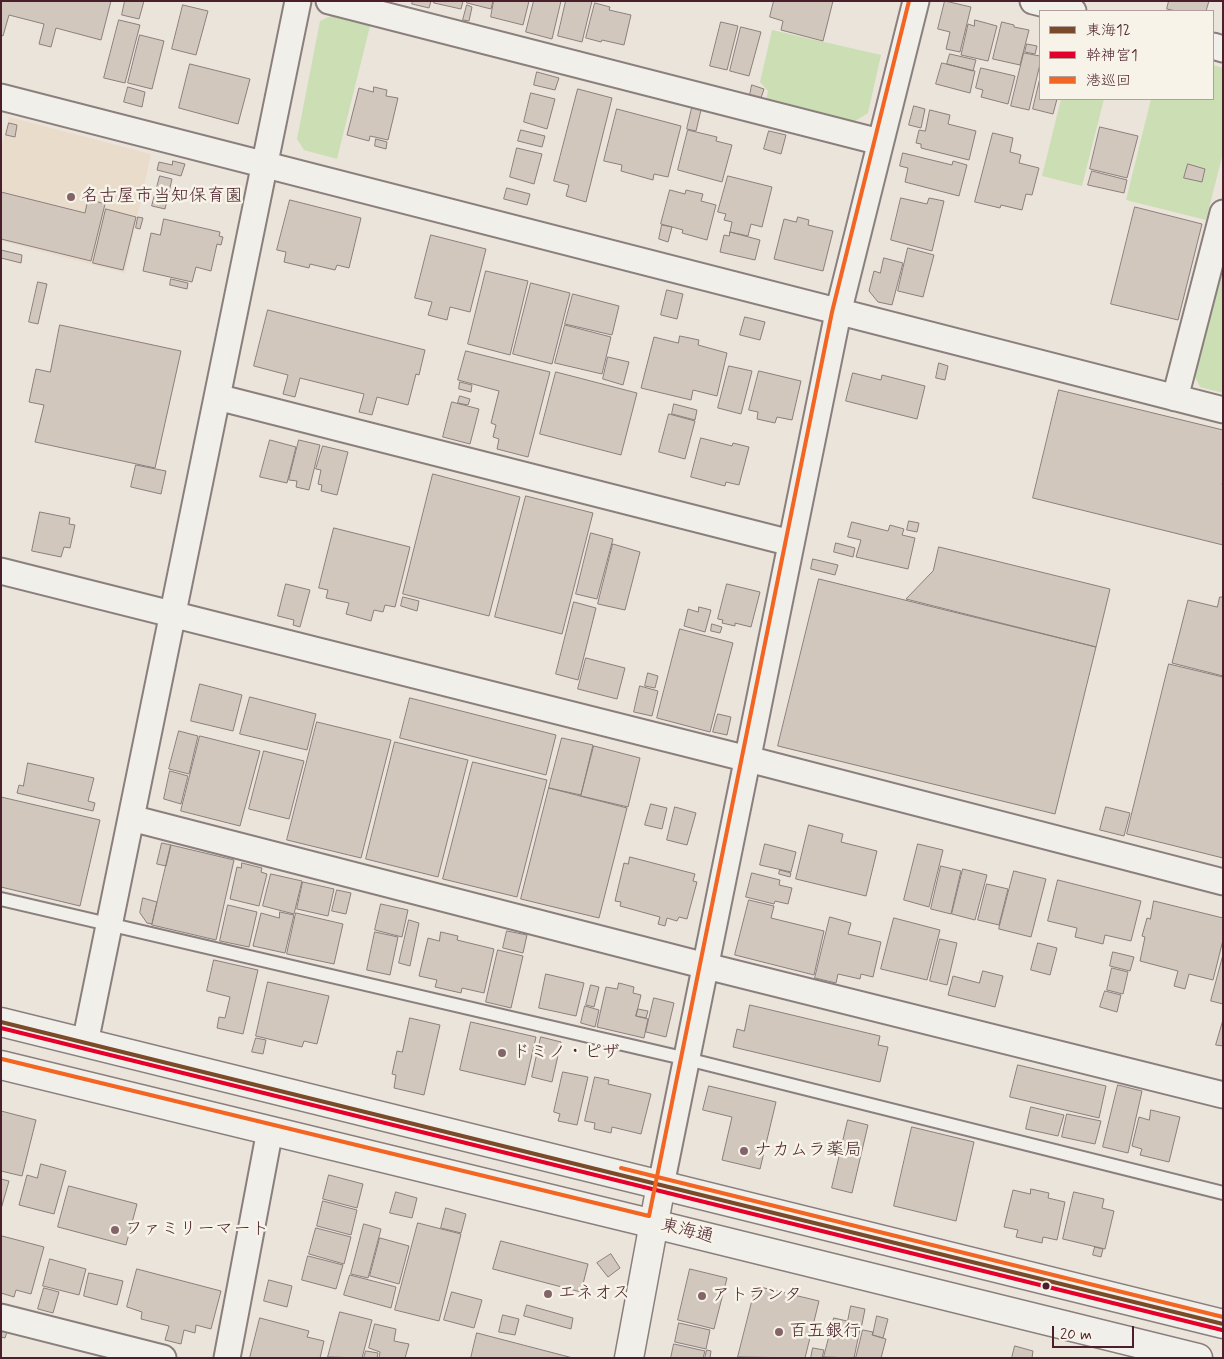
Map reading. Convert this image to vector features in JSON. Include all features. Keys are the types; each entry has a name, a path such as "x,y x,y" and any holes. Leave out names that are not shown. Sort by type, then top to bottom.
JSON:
{"main road":[{"path":"1,1022 1223,1324"},
{"name":"東海通","path":"1,1065 1198,1358"},
{"path":"629,1358 661,1185"}],"street":[{"path":"85,1043 298,1"},
{"path":"329,1 880,142"},
{"path":"661,1185 838,313 916,1"},
{"path":"1033,1 1069,10"},
{"path":"1,97 838,313 1223,410"},
{"path":"1175,398 1223,213"},
{"path":"217,397 791,543"},
{"path":"1,571 748,758 1223,882"},
{"path":"131,818 706,966 1223,1095"},
{"path":"227,1358 270,1130"},
{"path":"1,1317 163,1358"}],"lane":[{"path":"1,899 687,1060 1223,1193"}],"shaded area":[{"name":"名古屋市当知保育園","path":"9,117 151,154 125,273 1,241 1,149"}],"green space":[{"path":"331,16 370,26 337,159 304,150 297,139 320,21"},
{"path":"772,30 881,55 868,113 855,121 766,100 768,91 760,82"},
{"path":"1214,65 1223,68 1223,153 1206,220 1126,200 1151,100 1214,100"},
{"path":"1061,100 1104,100 1082,186 1042,176"},
{"path":"1223,269 1223,393 1200,387 1195,377"}],"building":[{"path":"1,1 111,1 101,40 56,28 51,47 39,44 44,24 9,15 3,36 1,35"},
{"path":"125,1 144,1 139,19 122,15"},
{"path":"413,1 431,1 429,8 412,4"},
{"path":"434,1 463,1 461,9 434,3"},
{"path":"467,1 493,1 491,9 467,3"},
{"path":"494,1 529,1 523,25 491,17"},
{"path":"534,1 561,1 552,39 526,32"},
{"path":"566,1 592,1 582,42 558,36"},
{"path":"774,1 833,1 823,41 781,30 783,21 770,17"},
{"path":"945,1 971,7 960,52 946,49 950,32 938,29"},
{"path":"1169,1 1209,1 1206,10 1167,9"},
{"path":"595,3 610,7 609,10 631,15 624,45 586,38"},
{"path":"183,5 208,11 196,55 172,49"},
{"path":"467,5 472,7 469,21 463,20"},
{"path":"119,20 140,25 125,83 104,78"},
{"path":"975,20 997,26 988,61 961,55 968,24 974,26"},
{"path":"721,22 738,26 727,70 710,66"},
{"path":"1002,22 1029,30 1020,65 993,59"},
{"path":"741,27 761,32 749,76 730,71"},
{"path":"140,35 164,41 152,89 128,83"},
{"path":"1027,44 1037,46 1035,54 1025,52"},
{"path":"1024,53 1039,56 1039,68 1029,110 1011,106"},
{"path":"950,54 976,60 973,71 947,64"},
{"path":"942,63 975,71 970,93 936,84"},
{"path":"190,64 250,79 238,124 179,108"},
{"path":"981,68 1015,76 1008,104 981,97 983,90 976,88"},
{"path":"537,72 559,78 555,90 534,85"},
{"path":"1039,82 1039,100 1057,100 1053,114 1033,109"},
{"path":"752,85 764,89 761,98 750,95"},
{"path":"128,87 145,92 142,107 124,102"},
{"path":"374,87 387,90 386,96 398,98 388,140 370,136 369,141 347,135 359,88 373,92"},
{"path":"578,89 612,98 586,202 566,196 569,185 554,181"},
{"path":"531,93 555,99 547,129 524,122"},
{"path":"914,106 925,109 921,128 909,125"},
{"path":"692,108 701,110 696,131 687,129"},
{"path":"617,109 681,126 668,177 654,174 653,180 621,171 622,165 604,161"},
{"path":"930,110 950,115 948,124 976,131 969,160 921,148 921,144 916,143 919,130 925,131"},
{"path":"9,123 17,125 15,137 6,135"},
{"path":"1100,127 1138,136 1127,178 1090,169"},
{"path":"521,130 545,136 542,147 518,141"},
{"path":"688,130 717,137 716,141 732,145 722,182 678,170"},
{"path":"769,131 786,135 781,154 764,149"},
{"path":"993,133 1013,138 1010,152 1021,155 1019,163 1039,168 1032,195 1026,194 1022,210 1001,205 1000,208 975,202"},
{"path":"376,139 387,142 386,149 375,146"},
{"path":"517,148 542,154 534,184 510,177"},
{"path":"903,153 952,165 953,161 967,165 959,196 905,182 908,168 900,166"},
{"path":"173,161 185,164 181,176 157,170 159,162 172,165"},
{"path":"1188,164 1205,169 1202,182 1184,178"},
{"path":"1092,171 1127,180 1124,193 1088,185"},
{"path":"160,176 172,179 165,209 152,206"},
{"path":"728,176 772,187 762,227 751,224 748,236 730,232 732,222 724,220 726,214 718,212"},
{"path":"507,188 530,194 527,205 504,199"},
{"path":"670,190 685,194 686,190 703,194 701,201 716,205 707,240 682,233 683,230 661,224"},
{"path":"1,192 85,213 88,199 105,204 91,261 1,239"},
{"path":"901,198 927,204 929,198 944,201 932,251 891,240"},
{"path":"290,200 361,218 349,268 337,265 335,270 310,264 309,268 284,262 286,252 277,250"},
{"path":"1135,207 1202,224 1178,320 1111,304"},
{"path":"106,209 136,217 123,270 93,263"},
{"path":"138,217 143,218 140,229 136,228"},
{"path":"798,217 809,220 808,225 833,231 823,271 774,259 784,219 796,222"},
{"path":"164,219 220,232 219,236 223,237 221,245 217,244 211,271 196,267 192,282 143,271 151,233 160,235"},
{"path":"662,225 672,227 668,242 659,239"},
{"path":"730,232 760,240 755,260 720,252 724,235 729,236"},
{"path":"431,235 486,249 470,312 450,307 447,320 428,315 432,302 415,298"},
{"path":"908,248 934,255 923,297 898,291"},
{"path":"1,250 22,255 21,263 1,258"},
{"path":"884,258 903,263 892,305 878,302 869,291 874,271 880,273"},
{"path":"486,271 528,281 510,355 468,344"},
{"path":"171,279 188,283 187,289 170,285"},
{"path":"38,282 47,284 38,324 29,322"},
{"path":"531,283 570,293 552,364 513,354"},
{"path":"667,290 683,294 677,319 661,315"},
{"path":"573,294 619,306 612,335 565,324"},
{"path":"268,310 425,350 419,375 416,374 408,405 377,397 372,415 359,412 364,394 300,378 295,397 283,394 288,375 254,366"},
{"path":"745,317 765,322 760,340 740,335"},
{"path":"60,325 181,351 155,468 35,442 44,405 29,402 36,369 50,372"},
{"path":"565,325 611,337 602,374 555,363"},
{"path":"680,336 699,340 698,345 727,353 717,396 693,390 691,400 641,388 654,337 678,343"},
{"path":"466,351 550,372 528,457 497,449 499,439 493,437 496,425 491,423 499,391 458,380"},
{"path":"608,357 629,362 623,385 603,379"},
{"path":"939,363 948,366 945,380 936,378"},
{"path":"729,366 752,371 741,414 718,408"},
{"path":"759,371 801,381 792,420 777,417 775,423 757,419 758,412 749,410"},
{"path":"556,372 637,393 621,455 540,434"},
{"path":"853,373 881,380 882,375 925,386 917,419 846,401"},
{"path":"460,382 472,385 471,392 459,389"},
{"path":"1059,390 1223,430 1223,545 1033,498"},
{"path":"460,396 470,399 468,405 458,403"},
{"path":"452,402 479,409 470,444 443,437"},
{"path":"674,404 697,410 695,420 672,414"},
{"path":"669,414 695,421 685,459 659,452"},
{"path":"701,438 732,446 733,443 749,447 739,485 726,482 725,486 691,477"},
{"path":"270,440 296,447 287,483 260,477"},
{"path":"299,440 320,445 309,490 296,487 297,481 289,480"},
{"path":"323,446 348,452 337,495 321,491 322,485 318,484 321,470 316,469"},
{"path":"136,465 166,471 161,494 131,487"},
{"path":"433,474 520,497 489,616 403,594"},
{"path":"526,496 593,513 562,634 495,617"},
{"path":"40,512 70,518 69,524 75,525 70,548 64,547 61,557 32,551"},
{"path":"909,521 919,523 917,532 907,530"},
{"path":"852,522 888,531 890,525 904,529 902,535 915,538 908,569 856,557 861,540 848,537"},
{"path":"334,528 410,547 395,607 385,605 383,612 374,610 371,621 346,614 349,603 326,598 328,590 319,588"},
{"path":"591,533 613,539 597,599 576,594"},
{"path":"836,543 855,548 853,557 834,552"},
{"path":"613,544 640,552 625,610 598,604"},
{"path":"939,547 1110,589 1096,647 906,599 933,571"},
{"path":"813,559 838,565 835,575 811,569"},
{"path":"819,579 1096,647 1055,814 778,746"},
{"path":"286,584 310,590 300,627 293,625 294,620 278,616"},
{"path":"727,584 760,592 751,627 735,623 735,626 722,623 723,620 718,619"},
{"path":"403,597 419,601 417,611 401,606"},
{"path":"1220,597 1223,597 1223,676 1172,663 1188,600 1217,607"},
{"path":"574,602 596,608 578,680 556,674"},
{"path":"699,607 711,610 705,632 684,626 688,609 698,612"},
{"path":"712,624 722,627 720,633 711,631"},
{"path":"680,629 733,643 710,732 657,718"},
{"path":"586,658 625,668 617,699 578,689"},
{"path":"1169,664 1223,677 1223,858 1127,834"},
{"path":"648,673 658,676 655,688 645,686"},
{"path":"200,684 242,695 233,731 191,721"},
{"path":"640,686 658,691 652,716 634,712"},
{"path":"250,697 316,714 307,750 240,734"},
{"path":"410,698 556,735 546,775 400,738"},
{"path":"718,714 731,717 727,735 713,732"},
{"path":"317,722 391,740 361,858 287,840"},
{"path":"179,731 198,736 189,774 169,769"},
{"path":"200,736 260,751 240,826 181,811"},
{"path":"562,738 593,745 581,795 549,788"},
{"path":"395,742 468,760 438,877 366,859"},
{"path":"594,746 640,758 628,807 581,796"},
{"path":"264,751 304,761 289,819 249,809"},
{"path":"473,762 547,780 517,897 443,879"},
{"path":"28,763 94,778 88,801 95,803 93,811 17,793 19,785 23,786"},
{"path":"170,771 188,776 181,804 164,799"},
{"path":"549,788 627,808 599,918 521,899"},
{"path":"1,797 100,820 80,906 1,887"},
{"path":"651,804 667,808 662,829 645,825"},
{"path":"675,807 696,813 687,845 667,840"},
{"path":"1106,807 1130,813 1124,836 1100,830"},
{"path":"809,825 843,834 841,842 877,851 866,896 796,879"},
{"path":"162,843 171,845 166,866 157,864"},
{"path":"765,844 796,852 791,872 760,865"},
{"path":"918,844 943,850 929,907 904,900"},
{"path":"171,845 234,860 216,940 152,925"},
{"path":"630,857 695,874 693,881 697,882 687,919 679,917 677,921 667,918 665,926 658,924 660,917 620,906 621,902 615,901 624,863 628,864"},
{"path":"242,863 262,868 261,872 267,874 259,906 230,899 237,867 241,868"},
{"path":"941,866 961,871 951,914 931,909"},
{"path":"963,869 987,875 975,920 952,914"},
{"path":"780,870 791,873 790,877 779,874"},
{"path":"1014,871 1046,879 1031,937 999,929"},
{"path":"752,873 780,880 779,885 792,888 788,904 775,901 774,904 746,897"},
{"path":"271,874 302,881 294,914 263,906"},
{"path":"1058,880 1141,901 1131,941 1105,935 1103,944 1075,937 1077,928 1048,921"},
{"path":"303,882 334,889 328,916 297,909"},
{"path":"987,884 1008,889 999,925 978,920"},
{"path":"337,890 351,893 346,914 332,911"},
{"path":"143,898 157,902 152,924 147,923 140,913"},
{"path":"749,900 774,906 771,918 824,931 814,975 735,955"},
{"path":"1154,901 1223,918 1223,940 1213,980 1189,974 1185,989 1174,986 1178,971 1140,961 1145,937 1142,936 1147,918 1150,919"},
{"path":"381,904 408,910 402,937 375,930"},
{"path":"228,905 257,912 249,947 220,941"},
{"path":"280,912 294,915 285,953 253,946 261,913 279,918"},
{"path":"296,913 343,924 334,964 287,954"},
{"path":"830,917 851,923 848,934 881,942 873,977 861,974 860,979 838,974 836,983 815,978"},
{"path":"894,918 940,930 927,980 881,969"},
{"path":"409,920 419,923 410,966 399,963"},
{"path":"507,931 527,935 523,953 503,948"},
{"path":"375,932 398,937 390,975 367,970"},
{"path":"441,932 458,936 457,940 494,949 484,993 462,988 461,993 435,987 437,980 419,976 428,938 439,941"},
{"path":"940,939 957,943 947,985 930,981"},
{"path":"1038,943 1057,948 1050,975 1031,970"},
{"path":"498,950 523,956 511,1008 486,1002"},
{"path":"1113,952 1134,957 1130,971 1110,966"},
{"path":"1223,955 1223,1004 1211,1001"},
{"path":"214,960 258,970 243,1034 217,1028 219,1017 225,1018 230,997 207,991"},
{"path":"1112,968 1128,972 1123,994 1107,990"},
{"path":"983,971 1003,976 995,1007 948,995 953,976 979,983"},
{"path":"546,974 584,983 576,1016 539,1008"},
{"path":"268,982 329,996 317,1044 304,1041 302,1047 256,1036"},
{"path":"619,983 634,987 633,993 641,995 636,1016 648,1019 644,1038 597,1027 606,987 617,989"},
{"path":"591,985 599,987 594,1007 586,1005"},
{"path":"1105,991 1121,995 1117,1012 1100,1007"},
{"path":"654,998 674,1003 666,1037 646,1032"},
{"path":"750,1005 880,1036 878,1045 888,1047 880,1082 733,1047 737,1029 744,1031"},
{"path":"585,1006 599,1010 595,1027 581,1023"},
{"path":"638,1009 648,1011 646,1018 636,1016"},
{"path":"410,1018 440,1025 424,1095 394,1088 396,1075 392,1074 397,1051 402,1052"},
{"path":"1223,1020 1223,1046 1216,1045"},
{"path":"471,1022 536,1037 525,1085 460,1070"},
{"path":"541,1037 561,1042 552,1082 532,1077"},
{"path":"256,1038 266,1040 263,1054 252,1052"},
{"path":"1018,1065 1106,1086 1099,1118 1010,1097"},
{"path":"563,1072 588,1077 577,1125 558,1121 560,1114 554,1112"},
{"path":"595,1077 609,1080 608,1084 651,1094 641,1134 612,1127 611,1133 594,1129 595,1123 585,1121"},
{"path":"1118,1085 1142,1091 1128,1153 1103,1147"},
{"path":"709,1086 776,1102 760,1169 722,1160 732,1117 703,1110"},
{"path":"1031,1107 1064,1115 1058,1136 1026,1129"},
{"path":"1151,1110 1180,1117 1169,1162 1140,1155 1142,1149 1132,1146 1139,1117 1149,1120"},
{"path":"1,1111 36,1120 22,1176 1,1171"},
{"path":"1067,1114 1101,1121 1095,1144 1062,1137"},
{"path":"848,1120 868,1125 852,1193 832,1188"},
{"path":"912,1127 974,1142 956,1221 894,1206"},
{"path":"41,1164 66,1171 54,1214 19,1205 27,1175 37,1178"},
{"path":"329,1175 363,1184 357,1208 323,1199"},
{"path":"1,1179 9,1181 1,1209"},
{"path":"69,1186 137,1204 126,1245 58,1227"},
{"path":"1031,1189 1049,1193 1048,1198 1065,1202 1057,1240 1043,1237 1042,1243 1016,1237 1018,1230 1004,1227 1013,1190 1030,1194"},
{"path":"396,1192 417,1198 412,1218 390,1213"},
{"path":"1074,1192 1104,1199 1102,1208 1114,1211 1105,1249 1063,1239"},
{"path":"323,1201 357,1210 351,1235 317,1226"},
{"path":"446,1208 466,1214 461,1233 441,1228"},
{"path":"418,1223 461,1234 439,1321 395,1310"},
{"path":"364,1224 381,1229 368,1278 351,1274"},
{"path":"316,1228 351,1237 344,1264 309,1254"},
{"path":"2,1236 44,1247 31,1294 16,1290 14,1297 1,1293"},
{"path":"380,1238 409,1246 399,1284 370,1276"},
{"path":"501,1241 588,1264 581,1292 493,1269"},
{"path":"1095,1247 1103,1249 1101,1257 1093,1255"},
{"path":"611,1254 620,1268 608,1277 597,1263"},
{"path":"308,1256 343,1265 336,1289 302,1280"},
{"path":"50,1259 86,1269 79,1295 43,1286"},
{"path":"137,1269 221,1291 211,1329 196,1325 195,1333 184,1330 181,1344 165,1340 169,1326 141,1319 142,1312 127,1307"},
{"path":"690,1269 727,1278 714,1329 678,1320"},
{"path":"89,1273 123,1281 117,1305 84,1296"},
{"path":"350,1275 396,1287 391,1308 344,1295"},
{"path":"269,1280 292,1286 287,1307 264,1301"},
{"path":"756,1286 819,1301 805,1358 738,1357"},
{"path":"44,1288 59,1292 53,1313 38,1309"},
{"path":"452,1292 482,1300 474,1328 444,1320"},
{"path":"527,1305 573,1318 571,1329 524,1316"},
{"path":"851,1306 865,1309 861,1329 847,1326"},
{"path":"340,1312 372,1320 362,1358 328,1357"},
{"path":"503,1315 519,1319 515,1335 499,1332"},
{"path":"877,1316 888,1319 883,1338 873,1335"},
{"path":"260,1318 309,1331 307,1337 324,1341 320,1358 250,1358"},
{"path":"834,1318 847,1321 846,1326 860,1329 854,1358 824,1357"},
{"path":"679,1323 710,1330 706,1349 675,1342"},
{"path":"375,1324 396,1329 394,1341 409,1344 405,1358 379,1358 380,1352 369,1348"},
{"path":"863,1330 873,1332 872,1335 886,1339 881,1358 856,1358"},
{"path":"1,1331 7,1332 5,1338 1,1337"},
{"path":"477,1333 573,1358 471,1358"},
{"path":"674,1344 705,1351 703,1358 671,1358"},
{"path":"1015,1346 1033,1351 1032,1358 1012,1358"},
{"path":"813,1348 824,1350 822,1358 811,1358"},
{"path":"707,1350 711,1351 710,1358 705,1358"},
{"path":"366,1351 378,1353 377,1358 364,1358"}],"transit line":[{"name":"港巡回","path":"2,1059 649,1216 832,312 909,1"},
{"name":"東海12","path":"1,1022 1223,1324"},
{"name":"幹神宮1","path":"1,1028 1222,1330"},
{"name":"港巡回","path":"621,1168 1223,1317"}],"place":[{"name":"名古屋市当知保育園","path":"71,197"},
{"name":"ドミノ・ピザ","path":"502,1053"},
{"name":"ナカムラ薬局","path":"744,1151"},
{"name":"ファミリーマート","path":"115,1230"},
{"name":"エネオス","path":"548,1294"},
{"name":"アトランタ","path":"702,1296"},
{"name":"百五銀行","path":"779,1332"}]}
